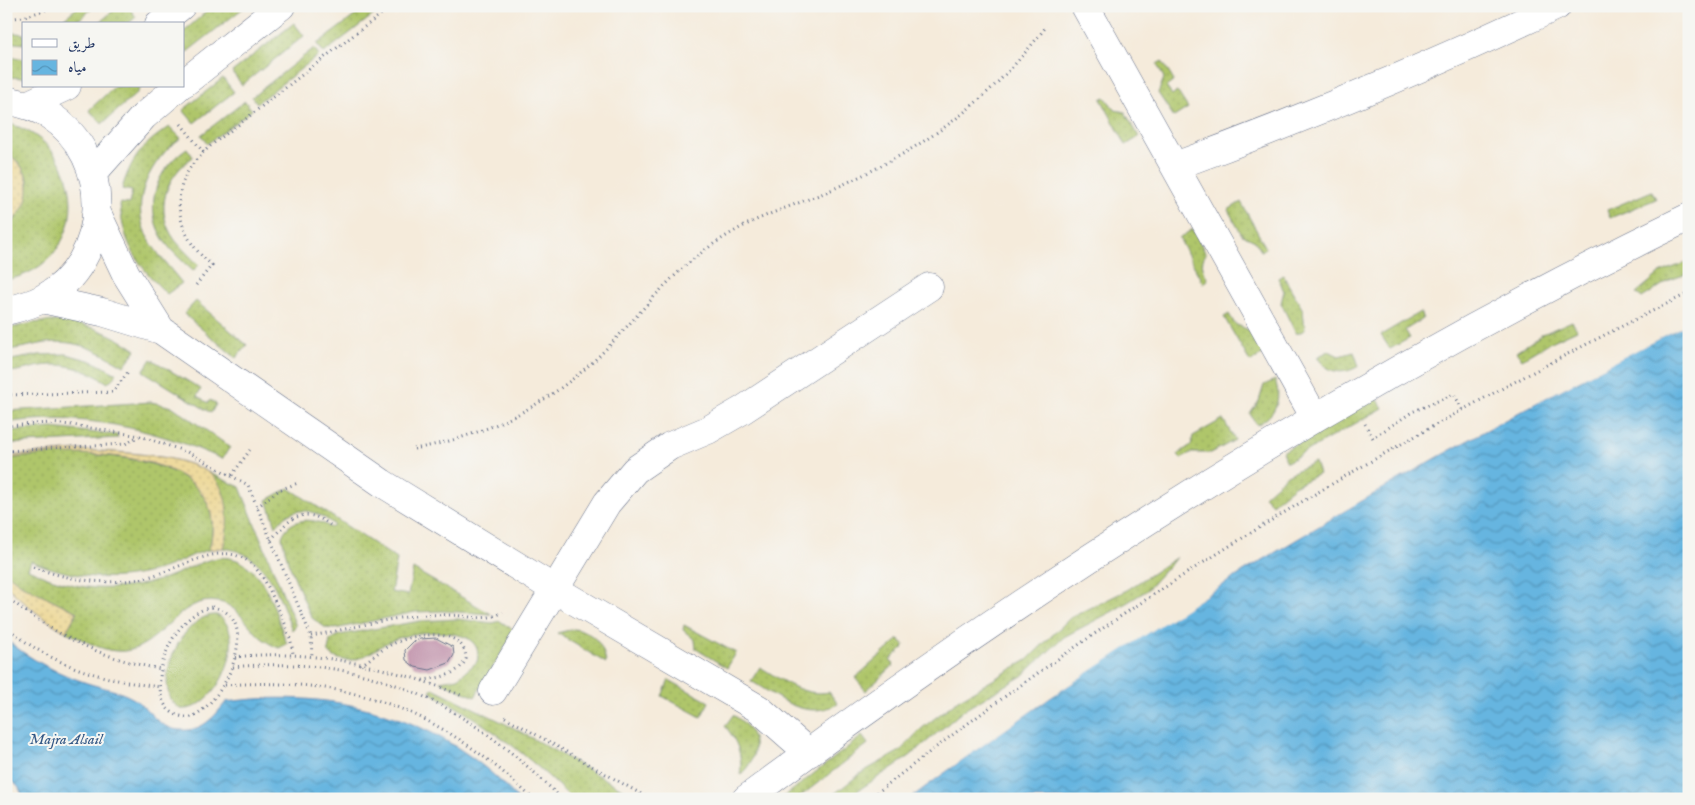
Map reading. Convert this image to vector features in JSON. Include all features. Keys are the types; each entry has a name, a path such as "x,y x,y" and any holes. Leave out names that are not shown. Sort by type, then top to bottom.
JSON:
{"street":[{"path":"161,22 181,6"},
{"path":"185,81 281,6"},
{"path":"1085,6 1315,418"},
{"path":"1175,166 1353,97 1485,40 1557,6"},
{"path":"17,102 61,88"},
{"path":"93,173 127,134 175,89"},
{"path":"6,311 42,299 57,289 81,262 92,238 98,213 93,173 83,151 68,131 49,115 17,102"},
{"path":"98,213 126,274 161,330"},
{"path":"746,799 1019,603 1170,506 1315,418 1487,319 1595,262 1689,217"},
{"path":"481,695 556,590 606,504 634,470 670,446 733,416 930,288"},
{"path":"42,299 102,312 161,330 382,483 556,590 731,692 766,715 809,753"}],"path":[{"path":"6,19 23,17 58,6"},
{"path":"196,285 212,265 199,255 182,227 180,195 192,165 204,153 312,66 392,6"},
{"path":"414,449 444,444 481,432 516,416 550,397 581,374 609,346 663,285 694,258 727,235 764,216 858,178 903,155 936,135 996,86 1022,59 1045,28"},
{"path":"175,89 204,153"},
{"path":"870,799 946,740 1151,596 1301,502 1462,409 1689,292"},
{"path":"6,395 113,392 128,372"},
{"path":"1365,424 1373,438 1412,412 1454,394 1462,409"},
{"path":"6,426 64,424 110,429 140,436 187,452 248,485 311,636 312,657"},
{"path":"6,451 125,444 140,436"},
{"path":"232,475 250,450"},
{"path":"257,506 279,490 298,483"},
{"path":"271,540 284,524 298,516 315,516 330,525"},
{"path":"33,567 73,579 115,582 157,575 206,555 218,553 240,557 250,563 265,580 286,625 292,654"},
{"path":"6,596 50,628 76,643 132,664 161,669"},
{"path":"212,606 227,611 232,618 236,636 235,657 225,684 219,694 197,714 184,717 177,716 166,706 161,687 161,669 167,647 180,628 204,608 212,606"},
{"path":"311,636 418,616 448,615 484,618 503,612"},
{"path":"6,626 33,646 81,670 107,678 161,687"},
{"path":"361,665 386,648 410,637 441,636 460,642 466,652 466,659 460,669 441,677 420,680"},
{"path":"235,657 292,654 312,657 387,670 481,695"},
{"path":"232,667 262,664 315,665 341,668 392,683 440,705 474,726 539,775 562,799"},
{"path":"225,684 262,682 313,685 364,695 396,706 427,720 461,741 533,799"},
{"path":"504,716 650,799"},
{"path":"6,791 8,799"}],"green space":[{"path":"79,6 95,6 76,22 59,22"},
{"path":"118,6 128,6 136,17 130,22 100,22"},
{"path":"213,6 246,6 187,52 185,49 185,30"},
{"path":"368,6 385,6 324,53 317,44"},
{"path":"294,23 304,36 242,85 232,72"},
{"path":"6,32 22,34 22,44 6,42"},
{"path":"314,48 319,55 257,103 252,97"},
{"path":"6,57 22,59 22,78 6,77"},
{"path":"1162,61 1174,81 1166,87 1172,95 1177,91 1188,108 1174,117 1158,93 1164,78 1157,64"},
{"path":"223,78 234,92 194,123 183,110"},
{"path":"113,88 140,88 137,93 102,124 89,110"},
{"path":"1105,97 1115,110 1125,112 1139,137 1126,145 1101,99"},
{"path":"245,101 252,110 207,144 201,135"},
{"path":"6,123 34,135 54,154 67,177 71,203 67,229 55,252 35,269 6,280 6,225 15,220 29,182 20,165 6,153"},
{"path":"170,127 181,138 160,157 152,169 142,195 140,209 142,223 147,236 182,283 167,294 140,264 128,242 121,217 120,203 129,204 132,191 122,189 129,169 139,153 153,139"},
{"path":"187,148 193,157 176,174 170,184 164,206 168,229 175,240 199,265 193,271 168,246 160,233 153,206 159,180 166,168"},
{"path":"1652,191 1656,199 1610,218 1607,210"},
{"path":"1241,202 1266,248 1261,251 1255,241 1242,235 1228,210"},
{"path":"1193,229 1206,254 1203,264 1208,280 1203,283 1179,238"},
{"path":"1689,261 1689,273 1670,280 1642,298 1636,293 1660,273"},
{"path":"1283,275 1303,310 1305,330 1296,334 1281,303 1284,291 1278,278"},
{"path":"196,301 247,345 236,358 184,314"},
{"path":"1420,312 1423,319 1405,330 1410,338 1390,349 1381,335"},
{"path":"1229,314 1235,324 1249,330 1263,354 1250,362 1224,317"},
{"path":"54,321 87,326 107,333 136,350 124,366 87,347 67,343 46,343 6,350 6,337 11,337 11,328 32,323"},
{"path":"1572,321 1577,330 1549,343 1522,359 1516,352 1543,334"},
{"path":"1329,351 1339,356 1354,352 1359,366 1341,372 1331,370 1317,357"},
{"path":"66,354 92,361 117,374 108,383 85,371 59,365 6,372 6,361 39,355"},
{"path":"151,359 201,389 197,396 208,403 210,400 216,404 211,413 143,371"},
{"path":"1275,380 1278,394 1276,406 1264,421 1257,425 1250,414 1259,401 1264,385"},
{"path":"1377,398 1383,408 1287,462 1282,452"},
{"path":"151,402 173,407 230,447 222,459 171,439 117,425 61,419 6,423 6,411"},
{"path":"1223,419 1235,440 1211,453 1190,453 1181,459 1178,454 1191,445 1193,436"},
{"path":"52,428 117,435 118,438 6,444 6,431"},
{"path":"60,453 112,456 140,461 166,469 188,481 204,498 212,520 209,550 166,567 132,576 98,577 81,575 64,572 31,561 28,569 69,584 91,588 113,588 136,586 159,580 213,559 233,559 243,563 253,571 265,587 287,644 279,648 269,643 235,610 219,602 204,602 191,607 144,644 131,650 110,650 66,632 77,612 22,585 6,573 6,459"},
{"path":"1315,462 1319,474 1294,486 1272,504 1264,496 1287,475"},
{"path":"207,472 240,487 296,626 292,630 276,590 261,567 251,558 238,551 223,548 226,529 224,508 213,479"},
{"path":"289,488 397,559 391,592 408,595 413,569 491,614 443,611 415,612 335,629 326,628 312,618 308,610 288,562 282,537 290,525 304,520 325,524 331,528 334,525 319,515 304,511 289,514 276,526 267,500"},
{"path":"1177,557 1146,591 1064,637 1022,676 964,710 910,756 845,799 828,799 861,773 900,751 921,729 958,700 1027,660 1070,618 1127,590"},
{"path":"217,615 227,624 231,638 226,670 218,685 207,698 195,707 181,709 171,700 167,686 168,671 173,654 181,639 192,626 204,617"},
{"path":"457,619 493,623 500,621 515,631 475,697 440,681 458,678 477,662 478,654 476,647 472,641 465,637 434,632 412,634 392,641 364,656 352,660 338,659 328,651 330,640 339,635 420,621"},
{"path":"684,625 736,653 727,668 696,649 695,640 683,630"},
{"path":"574,629 587,633 596,640 603,650 606,663 557,633"},
{"path":"899,639 905,646 890,660 894,665 866,691 855,678"},
{"path":"760,667 802,690 819,693 829,692 838,704 826,709 814,710 803,709 782,700 751,681"},
{"path":"669,680 709,702 701,717 662,696"},
{"path":"433,688 514,728 640,799 572,799 505,740 469,715 430,692"},
{"path":"733,715 748,728 754,743 752,760 740,775 740,755 733,737 725,726"},
{"path":"862,736 868,744 797,799 781,799"}],"sand":[{"path":"6,153 16,160 23,169 28,189 27,199 22,209 6,225"},
{"path":"78,450 144,454 178,460 206,471 214,477 220,486 227,506 227,529 223,548 209,550 211,515 199,490 174,472 142,461 106,455 69,454 6,459 6,456"},
{"path":"6,573 22,585 77,612 66,632 27,605 13,592 6,585"}],"water":[{"path":"1689,323 1689,799 909,799 1096,667 1192,604 1289,544 1487,430"},
{"name":"Majra Alsail","path":"6,639 34,660 65,675 122,693 134,699 160,722 172,729 188,730 201,726 212,718 226,702 267,698 307,699 347,704 385,714 421,728 456,747 488,770 518,799 24,799 19,788 6,774"}],"pier":[{"path":"1689,321 1689,323 1470,437 1257,562 1051,697 907,799 1049,695 1256,560 1469,435"}],"building":[{"path":"436,638 453,647 454,655 449,663 430,670 415,667 406,660 405,650 413,642 420,639"}]}
